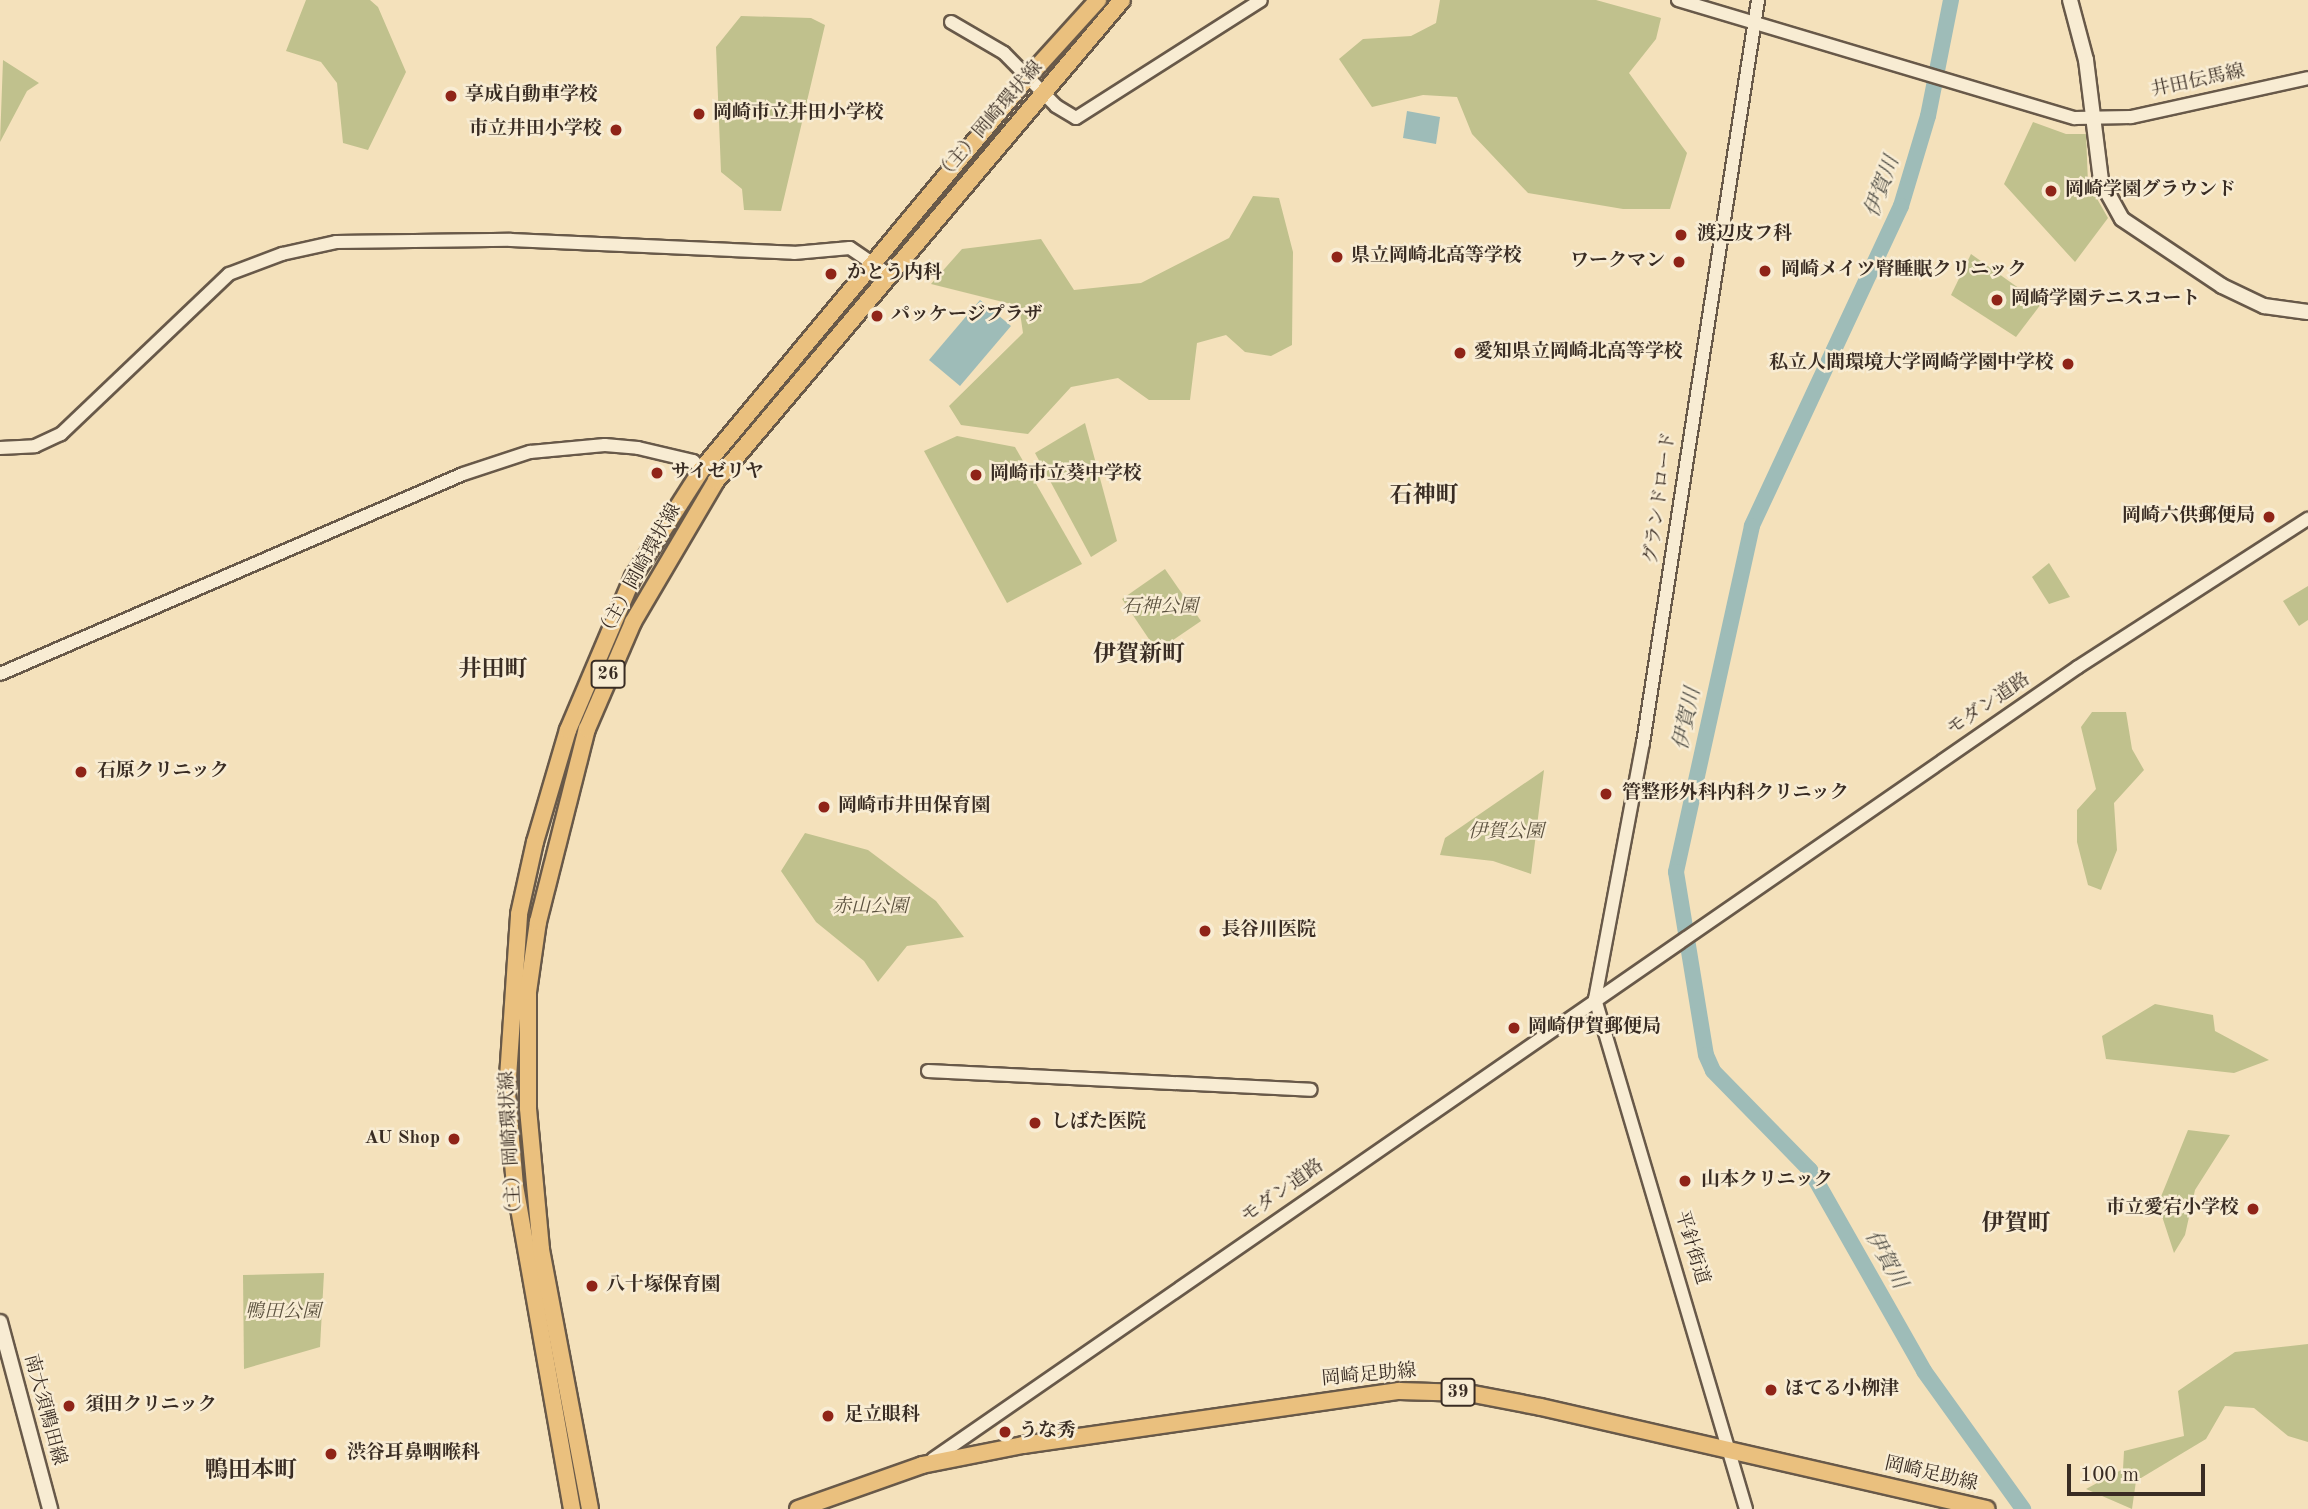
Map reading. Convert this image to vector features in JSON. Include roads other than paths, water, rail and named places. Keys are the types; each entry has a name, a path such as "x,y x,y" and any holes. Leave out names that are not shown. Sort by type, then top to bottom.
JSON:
{"main road":[{"name":"（主）岡崎環状線","path":"572,1509 512,1165 506,1092 519,914 535,842 568,730 606,634 633,577 702,469 1029,76 1098,0"},
{"name":"（主）岡崎環状線","path":"590,1509 531,1175 528,992 553,849 587,729 610,668 659,575 716,481 1122,0"},
{"path":"2070,0 2086,60 2101,181 2122,219 2222,286 2264,306 2308,312"},
{"name":"南大須鴨田線","path":"0,1322 50,1509"},
{"name":"岡崎足助線","path":"798,1509 922,1465 1023,1446 1399,1391 1468,1393 1986,1509"}],"street":[{"path":"951,22 1004,52 1071,116 1082,117 1261,0"},
{"path":"1678,0 2052,113 2095,120"},
{"name":"グランドロード","path":"1595,999 1643,743 1758,0"},
{"name":"井田伝馬線","path":"2095,120 2308,78"},
{"path":"0,448 36,446 61,434 215,284 245,266 299,249 364,238 511,240 785,253 850,248 888,274"},
{"path":"0,674 463,474 530,452 605,445 638,448 692,461 702,469"},
{"name":"モダン道路","path":"922,1465 1595,999 1668,954 2067,674 2308,519"},
{"name":"平針街道","path":"1595,999 1746,1509"},
{"path":"928,1071 1311,1090"}],"water":[{"path":"1407,111 1440,117 1436,144 1403,138"},
{"path":"980,300 1011,326 960,386 929,360"}],"waterway":[{"name":"伊賀川","path":"1951,0 1928,116 1901,206 1752,526 1676,872 1706,1055 1713,1071 1810,1170 1924,1371 2023,1509"}],"place":[{"name":"享成自動車学校","path":"451,96"},
{"name":"岡崎市立井田小学校","path":"699,114"},
{"name":"市立井田小学校","path":"616,130"},
{"name":"岡崎学園グラウンド","path":"2051,191"},
{"name":"渡辺皮フ科","path":"1681,235"},
{"name":"県立岡崎北高等学校","path":"1337,257"},
{"name":"ワークマン","path":"1679,262"},
{"name":"岡崎メイツ腎睡眠クリニック","path":"1765,271"},
{"name":"かとう内科","path":"831,274"},
{"name":"岡崎学園テニスコート","path":"1997,300"},
{"name":"パッケージプラザ","path":"877,316"},
{"name":"愛知県立岡崎北高等学校","path":"1460,353"},
{"name":"私立人間環境大学岡崎学園中学校","path":"2068,364"},
{"name":"サイゼリヤ","path":"657,473"},
{"name":"岡崎市立葵中学校","path":"976,475"},
{"name":"岡崎六供郵便局","path":"2269,517"},
{"name":"石原クリニック","path":"81,772"},
{"name":"管整形外科内科クリニック","path":"1606,794"},
{"name":"岡崎市井田保育園","path":"824,807"},
{"name":"長谷川医院","path":"1205,931"},
{"name":"岡崎伊賀郵便局","path":"1514,1028"},
{"name":"しばた医院","path":"1035,1123"},
{"name":"AU Shop","path":"454,1139"},
{"name":"山本クリニック","path":"1685,1181"},
{"name":"市立愛宕小学校","path":"2253,1209"},
{"name":"八十塚保育園","path":"592,1286"},
{"name":"ほてる小栁津","path":"1771,1390"},
{"name":"須田クリニック","path":"69,1406"},
{"name":"足立眼科","path":"828,1416"},
{"name":"うな秀","path":"1005,1432"},
{"name":"渋谷耳鼻咽喉科","path":"331,1454"}],"district":[{"name":"石神町","path":"1424,496"},
{"name":"伊賀新町","path":"1139,655"},
{"name":"井田町","path":"493,670"},
{"name":"伊賀町","path":"2016,1224"},
{"name":"鴨田本町","path":"251,1471"}],"park label":[{"name":"石神公園","path":"1160,608"},
{"name":"伊賀公園","path":"1506,833"},
{"name":"赤山公園","path":"870,908"},
{"name":"鴨田公園","path":"283,1313"}]}
